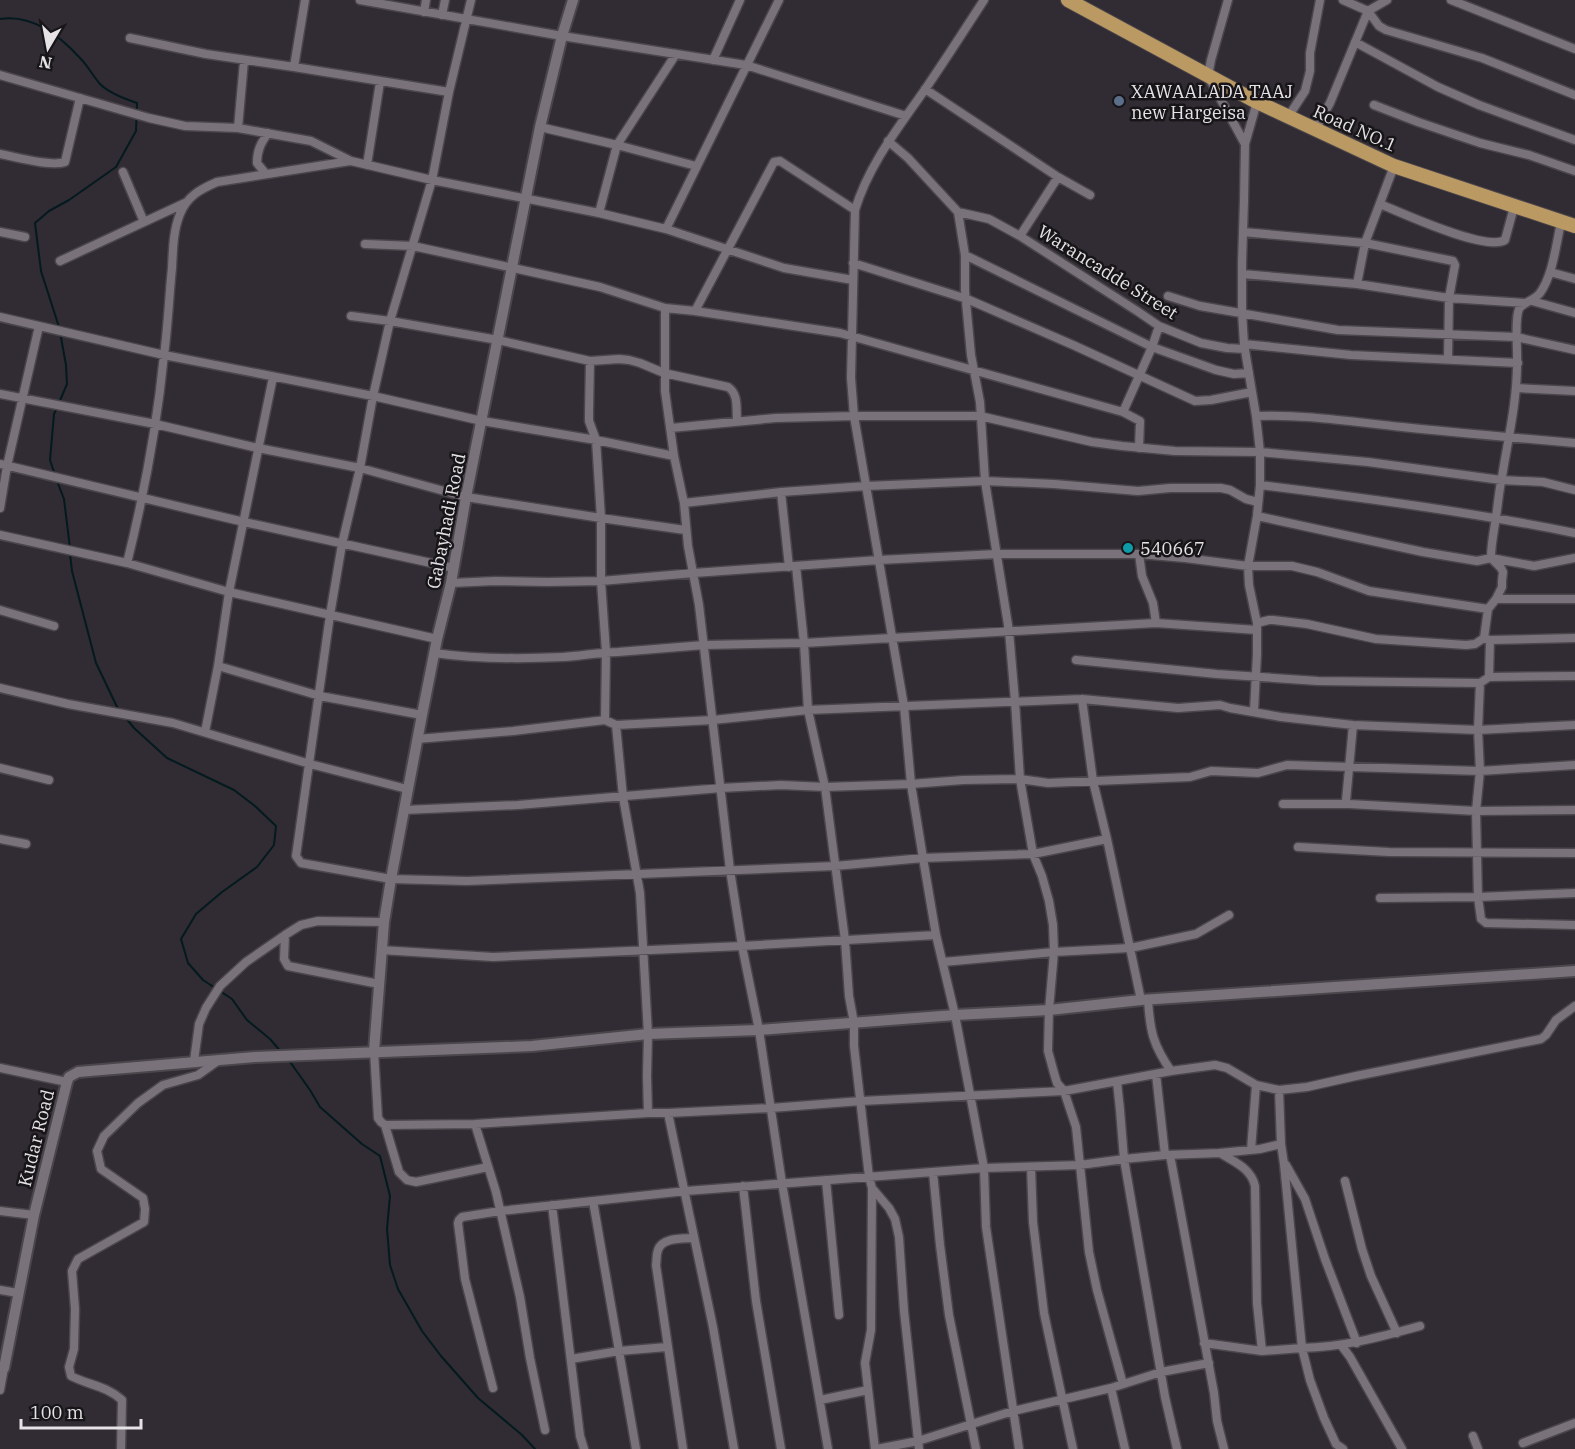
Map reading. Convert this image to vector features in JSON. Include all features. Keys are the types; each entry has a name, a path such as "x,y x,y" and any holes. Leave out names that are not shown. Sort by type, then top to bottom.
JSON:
{"highway":[{"name":"Road NO.1","path":"1068,0 1257,102 1394,166 1568,225"}],"street":[{"path":"294,67 305,0"},
{"path":"360,0 562,36 746,65 906,116"},
{"path":"424,12 426,0"},
{"path":"442,15 445,0"},
{"path":"471,0 449,92 432,180 390,321 342,544 296,856 298,861 391,879 467,881 835,866 923,858 1033,854 1107,839"},
{"name":"Gabayhadi Road","path":"374,1052 384,922 407,789 437,639 452,583 466,497 540,128 573,0"},
{"path":"712,60 740,0"},
{"path":"666,229 779,0"},
{"path":"984,0 926,89 888,141 860,191 855,210 851,378 854,416 904,706 923,858 936,935 955,1015 984,1168 986,1227 1019,1449"},
{"path":"1228,0 1208,76 1245,144"},
{"path":"1288,117 1305,91 1320,0"},
{"path":"1343,0 1368,11 1379,26 1386,30 1482,58 1575,95"},
{"path":"1315,130 1329,103 1368,11 1387,0"},
{"path":"1451,0 1575,49"},
{"path":"130,38 244,61 449,92"},
{"path":"1355,42 1438,87 1479,105 1575,140"},
{"path":"599,213 617,145 676,54"},
{"path":"238,128 244,61"},
{"path":"0,75 126,112 185,126 238,128 312,141 351,161 432,180 599,213 666,229 784,268 853,280"},
{"path":"367,165 380,82"},
{"path":"926,89 1058,177 1090,195"},
{"path":"0,154 51,163 65,162 80,98"},
{"path":"1254,711 1257,627 1248,566 1257,516 1260,452 1245,346 1242,274 1245,144 1257,102"},
{"path":"1374,105 1418,122 1575,171"},
{"path":"540,128 696,166"},
{"path":"266,174 256,163 260,145 268,133"},
{"path":"888,141 908,158 958,212 965,255 965,291 971,355 980,402 985,481 1009,631 1020,779 1033,854 1042,876 1053,925 1054,952 1048,1051 1057,1083 1064,1091 1076,1127 1089,1252 1123,1384"},
{"path":"127,563 143,498 155,424 164,355 175,232 181,212 200,189 217,182 351,161"},
{"path":"694,311 774,162 780,161 855,210"},
{"path":"1357,284 1365,243 1394,166"},
{"path":"123,172 144,222"},
{"path":"1020,236 1058,177"},
{"path":"60,261 187,202"},
{"path":"1380,204 1430,225 1469,238 1497,243 1505,240 1514,207"},
{"name":"Warancadde Street","path":"958,212 989,219 1020,236 1159,326 1201,343 1227,348 1245,346 1351,355 1518,363"},
{"path":"1489,677 1488,609 1502,587 1503,572 1491,558 1491,546 1516,388 1518,363 1516,337 1519,310 1540,294 1568,225"},
{"path":"0,232 25,237"},
{"path":"1243,232 1365,243 1453,261 1455,265 1449,298 1448,359"},
{"path":"365,244 413,246 512,267 600,287 665,308 852,336 1123,412 1140,421 1139,448"},
{"path":"965,255 1152,347 1216,370 1234,374 1249,373"},
{"path":"853,263 967,300 1195,401 1252,392"},
{"path":"1550,272 1575,279"},
{"path":"1242,274 1357,284 1449,298 1528,302 1575,313"},
{"path":"1168,296 1200,306 1338,330 1516,337 1575,350"},
{"path":"665,308 665,391 699,605 730,870 759,1030 782,1183 828,1449"},
{"path":"351,316 498,340 590,361 629,360 664,373 728,387 735,395 737,421"},
{"path":"0,317 164,355 373,396 482,421 674,456"},
{"path":"0,508 3,465 22,399 39,326"},
{"path":"1123,412 1159,326"},
{"path":"590,361 589,412 596,440 601,518 601,581 606,652 605,720"},
{"path":"205,732 229,592 273,377"},
{"path":"1516,388 1575,391"},
{"path":"0,394 155,424 258,448 360,468 466,497 686,530"},
{"path":"1256,416 1277,415 1331,419 1509,439 1575,443"},
{"path":"671,428 737,421 854,416 980,417 1092,442 1139,448 1175,451 1260,452 1368,462 1501,480 1543,482 1575,490"},
{"path":"3,465 244,522 454,568"},
{"path":"684,503 781,492 985,481 1138,491 1221,488 1258,502"},
{"path":"1260,485 1359,498 1575,533"},
{"path":"781,492 804,643 808,710 825,788 845,940 869,1177 873,1188 895,1219 899,1236 903,1266 904,1311 918,1445"},
{"path":"1257,516 1422,552 1476,561 1491,558 1534,566 1575,558"},
{"path":"0,535 127,563 229,592 437,639"},
{"path":"452,583 601,581 879,560 997,554 1139,554 1248,566 1292,566 1317,572 1369,591 1488,609"},
{"path":"1139,554 1142,576 1153,603 1156,623"},
{"path":"1496,598 1575,599"},
{"path":"0,610 54,626"},
{"path":"434,653 486,657 564,657 704,645 804,643 1156,623 1257,627 1269,620 1307,624 1376,639 1466,645 1487,639 1575,638"},
{"path":"1076,660 1318,681 1480,683 1489,677 1575,676"},
{"path":"218,666 320,696 422,714"},
{"path":"1480,683 1478,730 1480,771 1476,812 1476,853 1481,919 1486,923 1575,925"},
{"path":"0,688 68,704 155,719 310,764 407,789"},
{"path":"1082,699 1093,781 1130,948 1155,1045 1171,1071"},
{"path":"417,739 605,720 616,725 713,720 808,710 1082,699 1178,708 1220,705 1281,717 1353,725 1478,730 1575,725"},
{"path":"616,725 623,797 640,893 648,1034 648,1113"},
{"path":"1349,804 1346,801 1353,725"},
{"path":"404,810 518,805 781,784 825,788 1020,779 1048,783 1073,783 1190,777 1211,771 1258,773 1287,765 1480,771 1575,765"},
{"path":"0,768 49,780"},
{"path":"1283,804 1349,804 1476,812 1575,810"},
{"path":"0,839 26,844"},
{"path":"1298,847 1389,852 1575,852"},
{"path":"1380,898 1575,893"},
{"path":"943,962 1130,948 1196,934 1229,915"},
{"path":"194,1061 199,1024 206,1008 220,986 246,962 301,925 384,922"},
{"path":"285,935 284,959 288,966 379,984"},
{"path":"381,950 493,957 936,935"},
{"name":"Kudar Road","path":"2,1367 34,1215 67,1082 69,1077 78,1072 255,1057 532,1046 648,1034 759,1030 1049,1010 1145,1000 1575,971"},
{"path":"385,1125 475,1124 1064,1091 1215,1065 1227,1068 1256,1085 1279,1090 1307,1088 1540,1039 1546,1035 1556,1020 1575,1006"},
{"path":"374,1052 378,1118 385,1125 399,1172 407,1180 416,1182 488,1167"},
{"path":"121,1449 122,1400 104,1388 71,1376 69,1367 75,1333 72,1271 78,1259 144,1222 145,1216 143,1198 101,1169 97,1151 104,1136 138,1103 163,1085 198,1075 219,1060"},
{"path":"0,1068 67,1082"},
{"path":"1156,1074 1168,1155 1224,1449"},
{"path":"1117,1082 1124,1159 1164,1397 1177,1449"},
{"path":"1251,1150 1256,1085"},
{"path":"1279,1090 1281,1144 1302,1348 1310,1380 1338,1447"},
{"path":"668,1113 713,1327 734,1449"},
{"path":"475,1124 496,1192 520,1297 545,1430"},
{"path":"493,1388 465,1279 458,1223 462,1217 686,1191 984,1168 1080,1165 1168,1155 1220,1154 1281,1144"},
{"path":"1220,1154 1244,1167 1253,1178 1255,1186 1257,1303 1262,1351"},
{"path":"1284,1162 1305,1200 1357,1343"},
{"path":"1031,1167 1033,1222 1044,1312 1073,1449"},
{"path":"933,1172 949,1315 976,1449"},
{"path":"826,1180 839,1315"},
{"path":"1345,1181 1371,1276 1396,1332"},
{"path":"743,1186 756,1301 781,1449"},
{"path":"873,1188 871,1330 865,1363 878,1449 918,1445 1013,1411 1111,1388 1161,1372 1209,1363"},
{"path":"594,1201 636,1449"},
{"path":"552,1206 580,1436 584,1449"},
{"path":"0,1211 34,1215"},
{"path":"683,1449 656,1265 658,1248 661,1244 666,1241 694,1238"},
{"path":"0,1290 18,1293"},
{"path":"1204,1343 1262,1351 1341,1345 1420,1326"},
{"path":"1341,1345 1402,1449"},
{"path":"571,1359 620,1351 667,1347"},
{"path":"0,1390 2,1367"},
{"path":"1111,1388 1125,1449"},
{"path":"820,1400 868,1390"},
{"path":"1523,1443 1575,1423"},
{"path":"1473,1436 1478,1449"}],"waterway":[{"path":"0,19 23,20 44,28 64,42 104,87 137,103 136,131 116,167 49,211 35,223 41,271 59,327"},
{"path":"59,403 67,384 60,332"},
{"path":"55,475 50,460 54,414 57,408"},
{"path":"57,481 64,499 70,548"},
{"path":"70,554 72,571 96,663 119,711"},
{"path":"125,717 167,758 234,790 276,826 274,845 257,867 196,914 181,939 188,963 203,980 232,999 247,1020 270,1039 282,1053"},
{"path":"288,1059 320,1107 362,1144 380,1156 390,1196 387,1229 390,1265 398,1289 422,1331 478,1398 535,1449"}],"place":[{"name":"XAWAALADA TAAJ new Hargeisa","path":"1119,101"},
{"name":"540667","path":"1128,548"}]}
